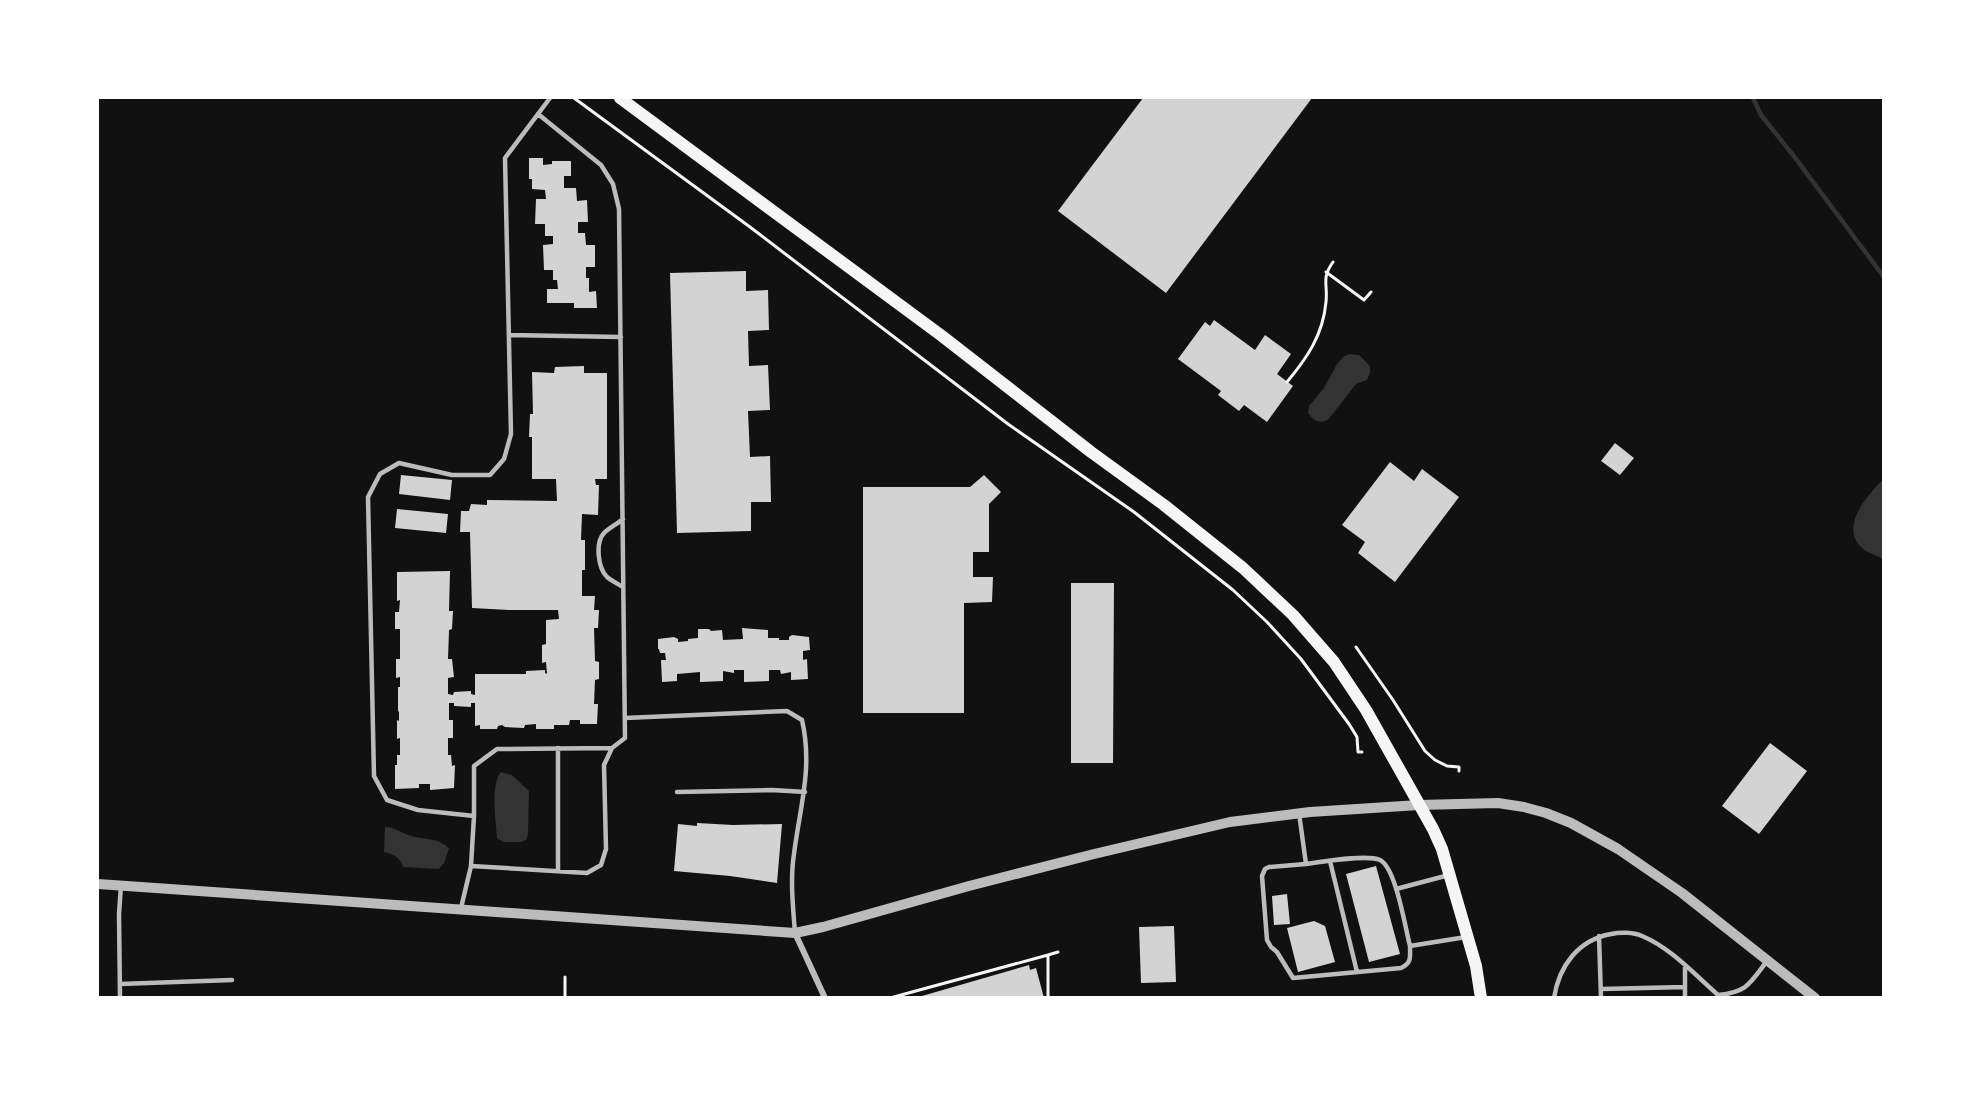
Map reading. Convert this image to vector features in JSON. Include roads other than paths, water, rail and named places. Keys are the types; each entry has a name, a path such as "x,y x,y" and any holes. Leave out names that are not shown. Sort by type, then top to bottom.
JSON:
{"main road":[{"path":"620,98 942,336 1091,452 1164,505 1243,568 1293,615 1334,662 1366,710 1436,835 1476,966 1481,998"}],"street":[{"path":"98,884 795,933 969,886 1230,822 1299,813 1419,805 1498,803 1535,810 1571,823 1618,849 1673,887 1815,998"},
{"path":"795,933 825,998"}],"lane":[{"path":"474,816 418,810 387,800 374,776 368,497 380,474 399,463 452,475 489,475 504,459 511,434 505,158 550,98"},
{"path":"471,866 587,873 601,865 606,849 604,765 612,748 625,738 620,209 613,184 601,165 538,114"},
{"path":"509,335 621,337"},
{"path":"623,519 602,534 599,544 602,571 608,578 623,587"},
{"path":"625,718 787,711 802,720 807,742 805,792 793,855 795,933"},
{"path":"558,748 558,871"},
{"path":"461,910 471,866 474,766 497,749 612,748"},
{"path":"677,792 772,790 805,792"},
{"path":"1299,813 1306,864"},
{"path":"1369,858 1379,860 1388,866 1396,888 1410,946 1411,959 1408,965 1401,968 1293,978 1267,940 1262,876 1269,867 1306,864 1369,858"},
{"path":"1330,861 1357,972"},
{"path":"1396,888 1449,874"},
{"path":"120,998 121,885"},
{"path":"1554,998 1562,969 1579,948 1599,936 1620,932 1641,935 1672,955 1718,995 1732,994 1745,989 1767,961"},
{"path":"1599,936 1601,998"},
{"path":"1410,946 1467,937"},
{"path":"1685,967 1685,998"},
{"path":"120,984 232,980"},
{"path":"1601,989 1685,987"}],"waterway":[{"path":"1753,98 1761,115 1884,277"}]}
